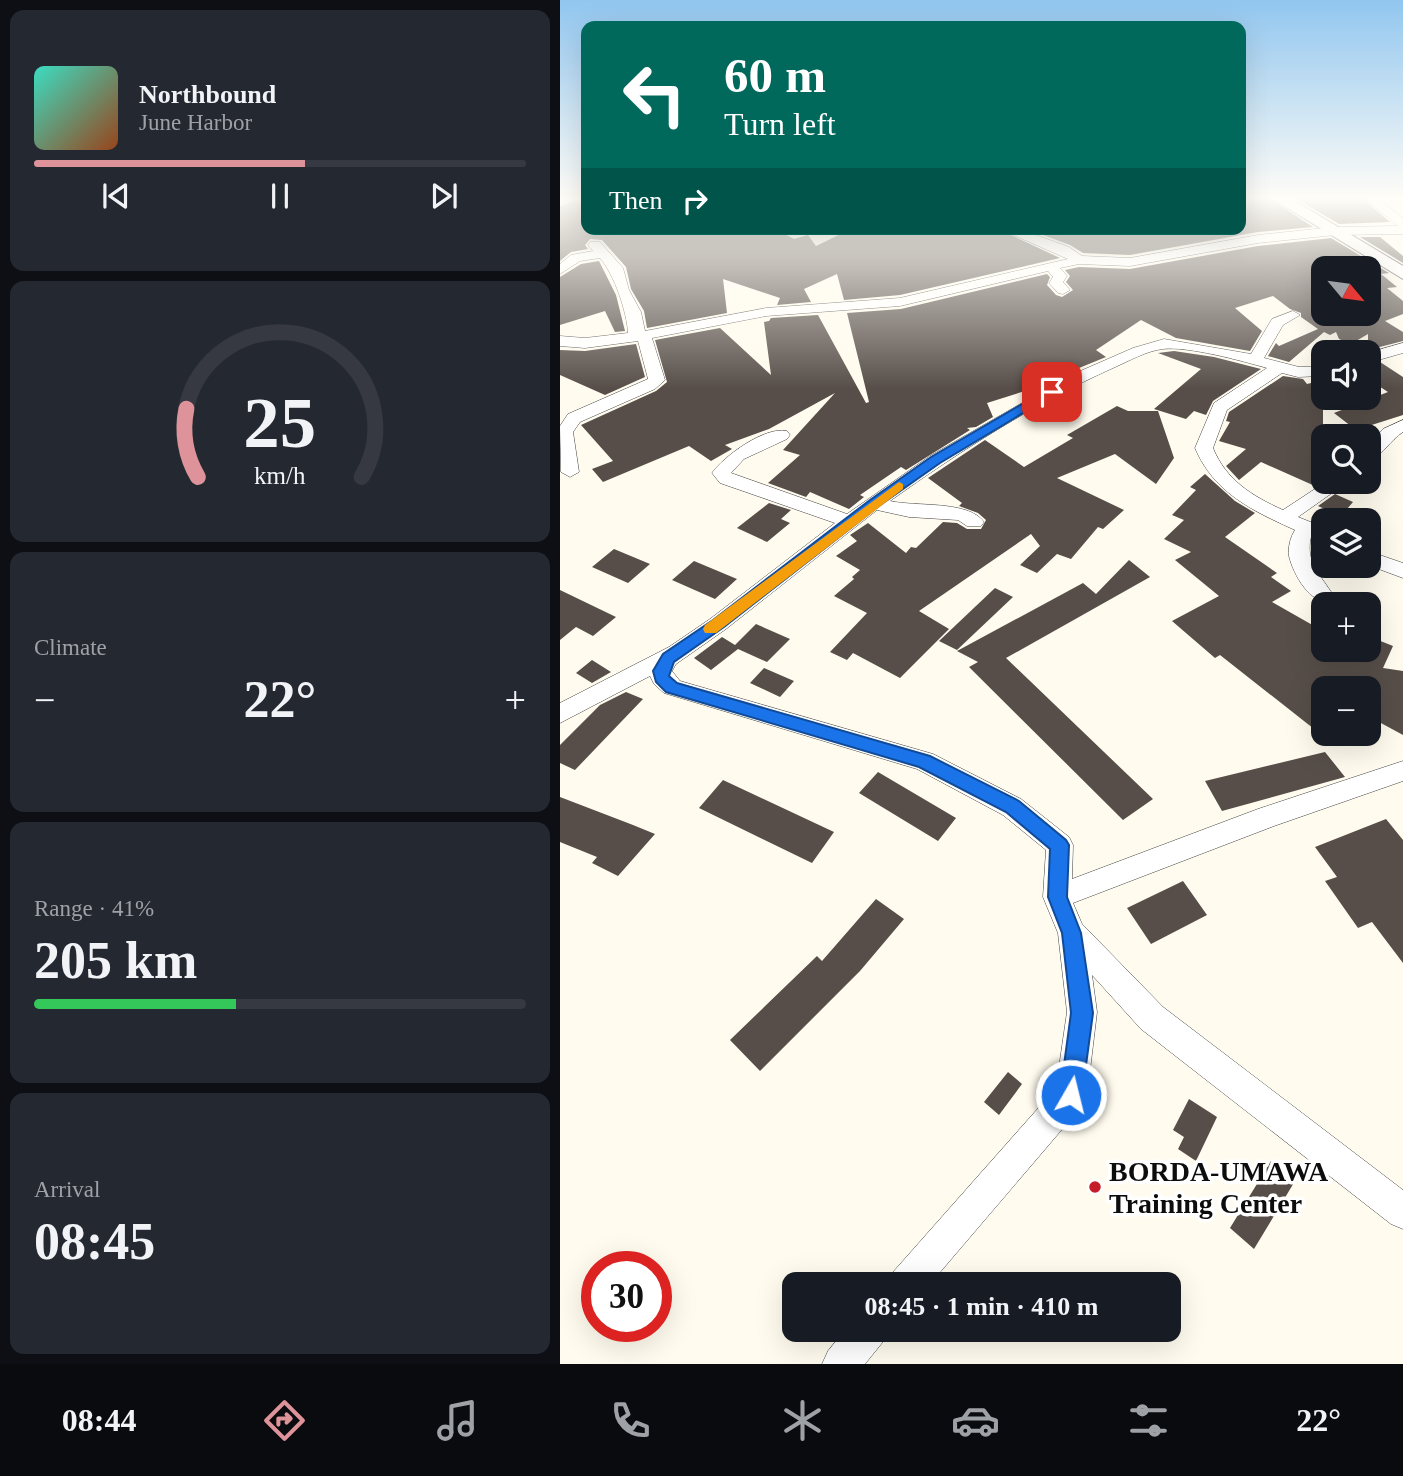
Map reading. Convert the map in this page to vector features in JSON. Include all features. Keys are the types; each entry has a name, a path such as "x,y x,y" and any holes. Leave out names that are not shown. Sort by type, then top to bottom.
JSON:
{"street":[{"path":"570,472 564,432 574,418 649,386 657,380 649,368 650,354 640,336 634,312 622,290 616,268 610,262"},
{"path":"560,341 585,343 640,336 766,312 900,302 1071,262"},
{"path":"1383,262 1403,274"},
{"path":"1050,266 1060,276 1056,283 1063,290"},
{"path":"1255,360 1277,322 1293,315"},
{"path":"917,1272 1071,1095 1082,1013 1072,933 1057,897 1060,845 1012,807 924,761 672,687 662,678 661,671 668,658 718,624 874,503 936,460 1069,382 1138,351 1164,344 1189,346 1298,372 1311,372"},
{"path":"1381,354 1403,348"},
{"path":"1280,367 1220,407 1204,448 1212,469 1220,478 1284,519 1311,529"},
{"path":"1381,442 1389,433 1403,425"},
{"path":"781,435 738,455 721,473 726,479 851,522"},
{"path":"1284,519 1319,494"},
{"path":"874,503 909,511 962,514 974,523"},
{"path":"1311,533 1299,538 1297,552 1321,592"},
{"path":"1381,562 1403,571"},
{"path":"560,715 676,653"},
{"path":"1057,897 1267,817 1403,771"},
{"path":"1072,933 1152,1018 1403,1212"},
{"path":"841,1364 859,1342"}],"building":[{"path":"599,262 616,295 625,331 615,332 605,311 560,325 560,277 581,264"},
{"path":"621,262 1044,262 900,295 844,300 837,274 804,289 811,302 777,305 780,298 723,279 727,313 647,328 644,311 631,289 626,267"},
{"path":"1171,262 1311,262 1311,324 1301,317 1301,313 1290,309 1273,296 1235,308 1262,331 1250,351 1176,338 1141,320 1096,350 1106,357 1057,377 1059,379 1053,382 987,403 993,417 976,427 967,428 970,430 906,470 901,467 860,495 864,497 849,509 810,492 806,497 768,483 800,455 783,450 835,393 769,429 725,445 732,449 711,461 689,446 603,482 592,469 613,461 581,425 656,391 667,382 655,340 720,328 771,375 764,322 771,318 818,315 866,403 869,402 847,313 901,309 1047,274 1050,277 1047,285 1056,295 1062,297 1073,290 1066,282 1070,276 1065,270 1079,267 1130,269"},
{"path":"1381,274 1397,287 1387,288 1403,301 1403,314 1385,321 1403,332 1403,341 1381,347 1381,340 1368,340 1368,334 1358,340 1341,340 1336,332 1330,335 1324,332 1311,340 1311,343 1289,362 1268,356 1276,343 1279,346 1318,329 1314,326 1381,326"},
{"path":"636,344 645,377 605,395 560,375 560,350 585,351"},
{"path":"1174,351 1214,357 1261,369 1213,401 1206,415 1194,411 1186,419 1154,409 1201,369 1158,353"},
{"path":"1381,363 1403,377 1403,415 1375,424 1348,424 1334,413 1342,410 1381,410 1381,395 1388,392 1381,387"},
{"path":"1283,376 1311,383 1311,410 1323,410 1323,424 1311,424 1311,484 1261,462 1239,480 1226,466 1246,449 1219,441 1230,422 1226,421 1229,412"},
{"path":"1117,406 1128,411 1158,411 1174,458 1156,484 1115,454 1057,478 1124,510 1103,529 1098,527 1071,559 1057,554 1037,573 1020,565 1040,546 1031,534 919,611 949,629 900,678 853,653 847,660 830,652 867,613 834,596 854,579 852,577 860,570 836,556 857,541 850,535 868,523 906,553 911,547 916,548 943,522 957,523 967,529 981,529 986,520 978,513 959,506 962,503 928,478 985,440 1024,467 1073,438 1067,435"},
{"path":"1205,474 1235,501 1255,513 1225,537 1277,573 1271,577 1291,591 1272,602 1311,624 1311,662 1381,662 1381,641 1393,646 1383,668 1403,671 1403,735 1381,723 1381,676 1311,676 1311,727 1220,655 1215,658 1172,621 1219,596 1175,560 1191,552 1164,539 1184,520 1172,515 1196,490 1190,487"},
{"path":"1335,494 1353,502 1348,508 1318,506"},
{"path":"769,503 791,510 781,519 790,523 767,542 737,528"},
{"path":"614,549 650,564 628,583 592,567"},
{"path":"1129,560 1150,577 1006,658 1153,799 1123,820 969,667 978,662 957,651 1083,583 1096,594"},
{"path":"694,561 737,579 715,599 672,580"},
{"path":"995,588 1013,597 957,650 939,641"},
{"path":"560,590 616,617 593,636 576,627 560,640"},
{"path":"756,624 790,639 767,662 738,649 711,670 694,658 722,637 735,645"},
{"path":"592,660 611,672 592,683 576,673"},
{"path":"764,668 794,681 780,697 750,683"},
{"path":"626,692 643,699 575,770 560,763 560,745 600,705"},
{"path":"1325,752 1345,777 1222,811 1205,781"},
{"path":"878,772 956,818 938,841 859,793"},
{"path":"723,780 834,832 812,863 699,808"},
{"path":"560,797 655,834 618,876 592,863 597,857 560,842"},
{"path":"1386,819 1403,840 1403,963 1372,922 1358,928 1325,881 1337,877 1315,847"},
{"path":"1183,881 1207,915 1151,944 1127,908"},
{"path":"876,899 904,919 860,971 760,1071 730,1040 817,956 822,961"},
{"path":"1008,1072 1022,1084 999,1115 984,1102"},
{"path":"1189,1099 1217,1117 1196,1161 1178,1149 1184,1137 1173,1130"},
{"path":"1271,1161 1295,1181 1254,1249 1230,1228"}],"slow traffic":[{"path":"710,629 899,486"}],"place":[{"name":"BORDA-UMAWA Training Center","path":"1095,1187"}],"route":[{"path":"1052,392 936,460 874,503 718,624 668,658 661,671 662,678 672,687 924,761 1012,807 1060,845 1057,897 1072,933 1082,1013 1071,1095"}]}
